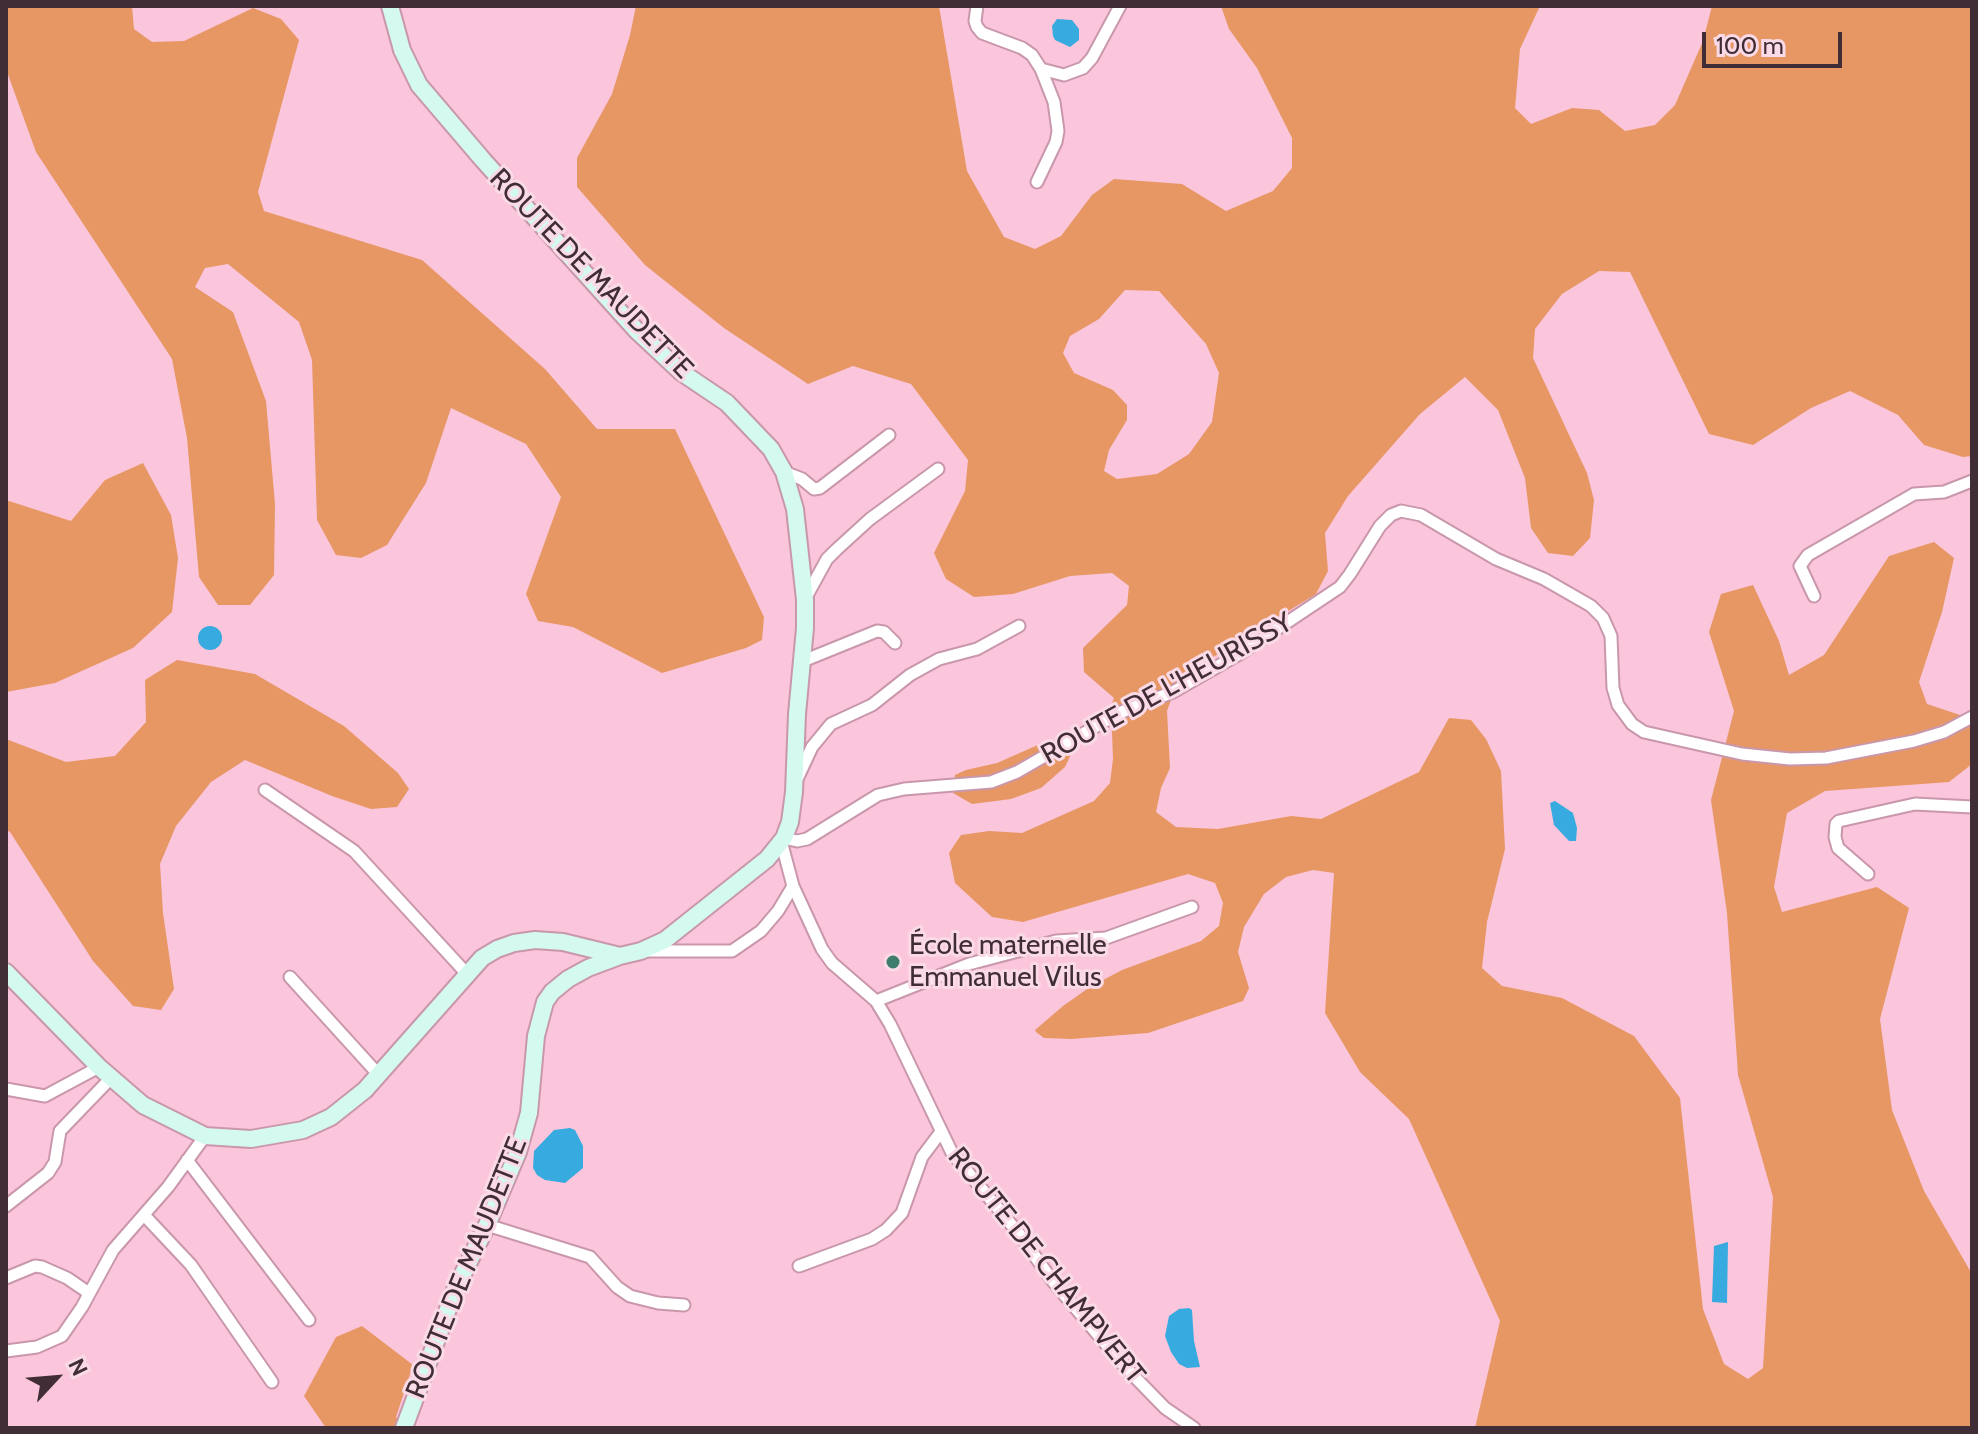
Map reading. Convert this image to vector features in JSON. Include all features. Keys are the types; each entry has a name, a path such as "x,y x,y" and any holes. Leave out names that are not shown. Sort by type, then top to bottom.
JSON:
{"street":[{"name":"ROUTE DE MAUDETTE","path":"390,6 402,50 419,85 473,149 637,331 681,372 727,403 771,449 784,472 795,509 805,600 794,785 790,822 783,840 767,859 665,940 568,979 545,1002 536,1036 529,1113 518,1152 455,1290 404,1428"},
{"path":"977,6 975,21 982,33 1032,55 1054,102 1058,131 1053,152 1037,182"},
{"path":"1041,69 1064,75 1083,68 1092,58 1120,6"},
{"path":"784,472 802,479 814,489 820,488 889,435"},
{"path":"805,600 827,559 836,550 870,519 938,469"},
{"path":"1814,596 1800,566 1808,555 1914,494 1944,492 1972,481"},
{"name":"ROUTE DE L'HEURISSY","path":"783,840 807,839 878,795 904,789 991,782 1017,772 1140,702 1173,692 1241,653 1340,587 1380,526 1391,515 1401,511 1421,515 1486,554 1544,579 1591,606 1603,618 1611,636 1613,688 1618,705 1632,724 1644,732 1742,754 1790,759 1826,758 1914,741 1944,732 1972,717"},
{"path":"794,785 812,747 831,724 872,705 910,675 939,659 977,649 1019,626"},
{"path":"803,661 872,632 884,632 895,643"},
{"path":"265,790 354,851 467,974"},
{"path":"1868,874 1838,848 1835,837 1839,821 1915,804 1972,807"},
{"name":"ROUTE DE CHAMPVERT","path":"783,840 793,886 822,949 832,963 876,1001 952,1153 1096,1334 1147,1391 1194,1428"},
{"path":"641,951 732,951 761,931 793,886"},
{"path":"876,1001 969,964 1056,941 1106,938 1192,907"},
{"path":"6,972 105,1073 143,1105 205,1136 251,1139 303,1130 331,1117 365,1090 482,958 514,943 535,940 563,942 620,956"},
{"path":"290,977 378,1074"},
{"path":"6,1089 45,1096 105,1073"},
{"path":"6,1206 48,1173 55,1162 60,1131 105,1073"},
{"path":"799,1266 872,1239 886,1230 902,1213 922,1157 940,1133"},
{"path":"6,1351 37,1347 62,1336 113,1250 168,1187 205,1136"},
{"path":"187,1160 309,1320"},
{"path":"144,1215 191,1265 272,1382"},
{"path":"487,1225 590,1257 617,1287 630,1296 684,1305"},
{"path":"6,1278 35,1266 42,1267 67,1278 89,1293"}],"shaded area":[{"path":"6,6 132,6 134,29 152,42 184,41 253,8 281,19 299,40 258,192 264,211 422,260 545,369 597,429 675,429 764,617 762,640 746,648 662,673 573,627 538,621 526,594 561,497 526,444 451,408 426,483 387,545 361,558 336,555 317,520 312,360 299,322 228,264 205,268 195,287 233,312 266,401 275,504 274,575 250,605 218,605 199,577 187,438 172,359 36,152 6,69"},
{"path":"636,6 939,6 967,171 1004,237 1035,249 1061,236 1092,195 1114,179 1182,184 1226,211 1273,191 1292,168 1292,138 1257,68 1229,29 1221,6 1540,6 1520,49 1515,108 1531,124 1572,108 1599,110 1625,131 1655,125 1675,105 1703,41 1712,6 1972,6 1972,456 1963,457 1924,445 1898,415 1850,391 1811,408 1753,445 1709,434 1630,272 1599,271 1562,294 1535,329 1533,358 1587,473 1594,500 1590,538 1573,556 1548,553 1531,528 1525,478 1498,410 1465,377 1420,414 1348,496 1325,533 1328,571 1316,594 1179,678 1167,711 1170,768 1161,788 1156,812 1176,827 1218,829 1291,816 1321,819 1419,772 1449,718 1471,720 1486,739 1501,771 1505,849 1487,922 1482,968 1502,986 1562,998 1634,1036 1680,1098 1703,1309 1724,1364 1748,1379 1763,1368 1773,1197 1738,1075 1727,913 1711,800 1734,711 1709,632 1721,594 1753,585 1779,641 1789,675 1824,655 1889,556 1934,542 1954,558 1942,612 1919,682 1927,704 1972,719 1972,764 1949,782 1825,791 1787,813 1774,887 1782,912 1877,887 1909,908 1880,1019 1892,1110 1924,1191 1972,1274 1972,1428 1475,1428 1500,1321 1409,1119 1360,1072 1325,1013 1334,873 1313,870 1286,877 1264,894 1244,927 1238,952 1249,988 1243,1001 1148,1033 1072,1039 1044,1038 1036,1032 1063,1006 1090,987 1122,970 1201,941 1219,926 1223,903 1215,883 1188,874 1023,922 992,917 955,883 949,853 961,835 989,831 1022,833 1094,801 1110,783 1113,759 1111,706 1114,698 1084,672 1083,648 1127,605 1129,586 1112,573 1070,576 1013,594 974,597 946,579 934,553 965,491 968,460 911,384 853,366 808,384 724,328 645,265 577,187 577,158 612,94","holes":["1125,290 1159,291 1206,344 1219,373 1212,422 1189,454 1157,474 1117,479 1104,471 1109,450 1127,420 1127,405 1113,390 1074,373 1063,353 1070,336 1099,319"]},
{"path":"143,463 171,515 178,558 172,612 133,648 55,683 6,692 6,502 71,521 105,480"},
{"path":"177,660 255,674 344,726 398,773 409,789 397,807 371,809 245,760 211,782 176,826 160,864 163,913 174,989 161,1010 133,1006 93,961 6,830 6,739 66,762 115,756 146,722 145,680"},
{"path":"1065,739 1072,752 1065,767 1041,788 1011,799 972,804 953,793 955,775 997,763 1047,741"},
{"path":"362,1326 413,1365 396,1417 403,1428 326,1428 304,1396 336,1337"}],"water":[{"path":"1057,19 1072,20 1079,29 1079,40 1070,47 1053,36 1052,26"},
{"path":"210,626 221,633 222,638 215,649 210,650 199,643 198,638 205,627"},
{"path":"1555,801 1573,813 1576,841 1569,841 1554,825 1550,803"},
{"path":"554,1130 575,1130 583,1146 583,1168 565,1183 545,1180 533,1168 534,1151"},
{"path":"1728,1242 1727,1303 1712,1302 1714,1246"},
{"path":"1179,1309 1192,1310 1200,1367 1187,1368 1179,1364 1165,1336 1169,1316"}],"place":[{"name":"École maternelle Emmanuel Vilus","path":"893,962"}]}
